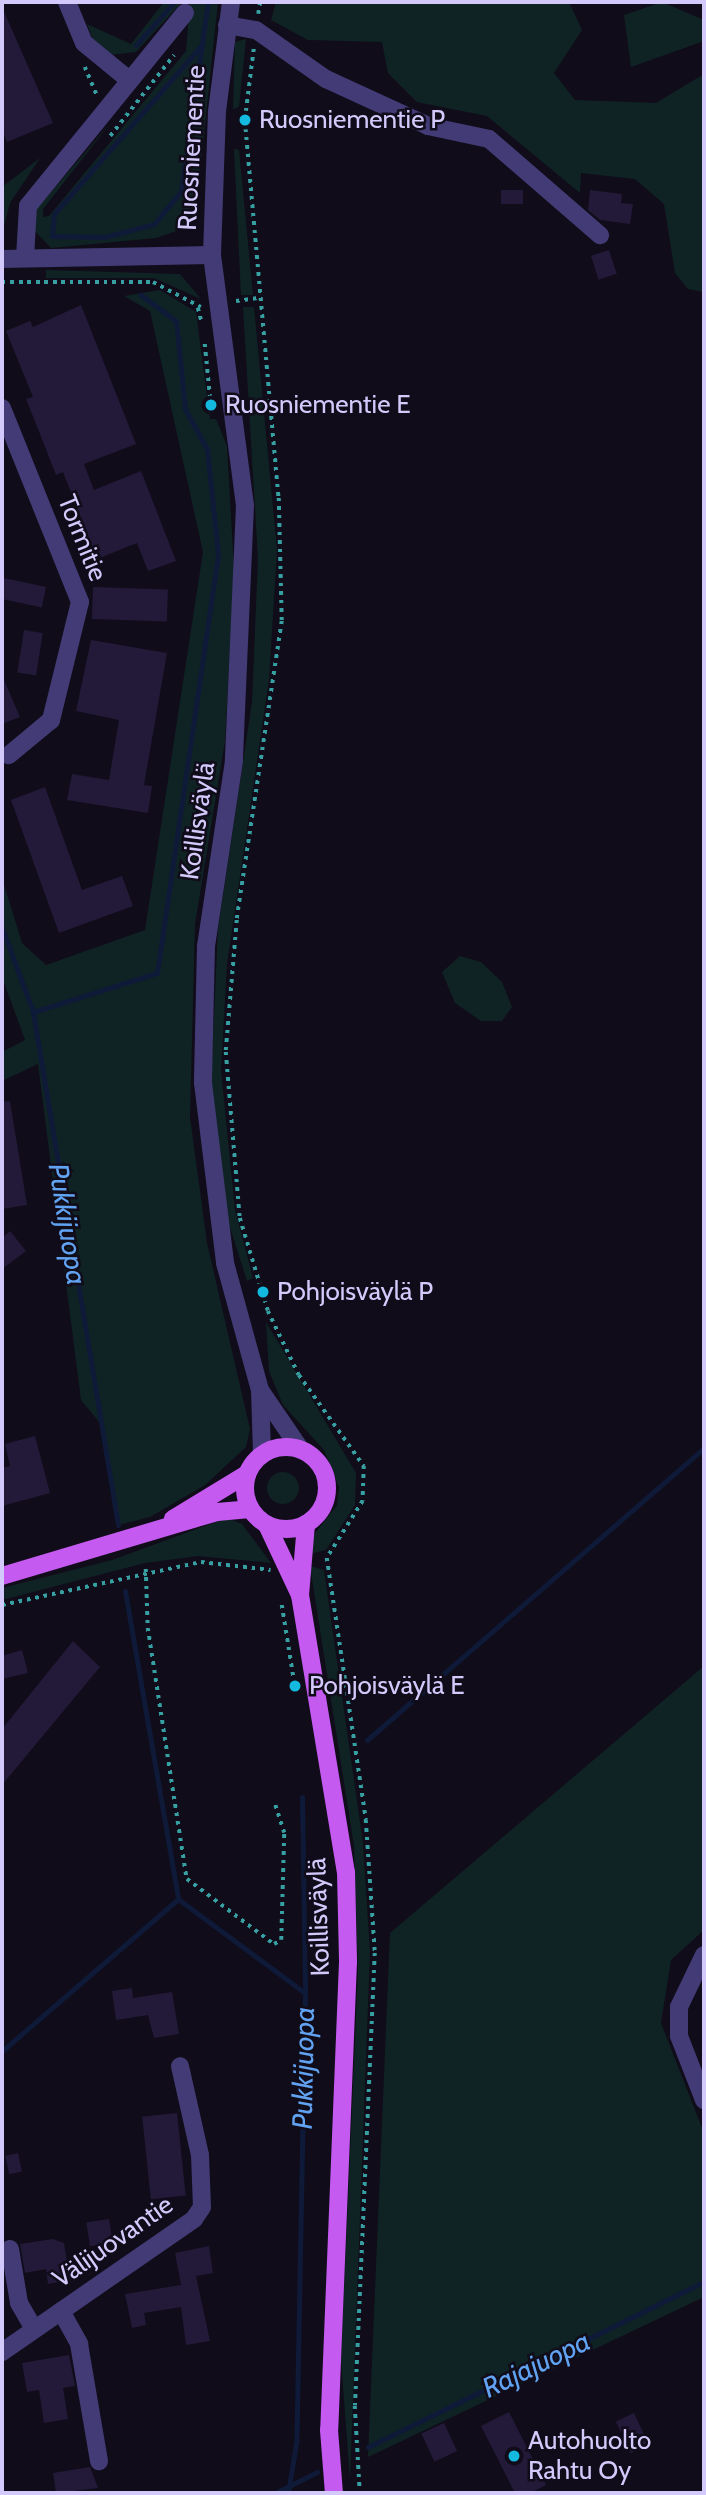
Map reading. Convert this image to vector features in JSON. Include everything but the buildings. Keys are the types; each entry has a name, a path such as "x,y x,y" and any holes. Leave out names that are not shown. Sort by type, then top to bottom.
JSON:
{"main road":[{"path":"159,1528 247,1474 262,1454 301,1450 319,1464 327,1485 322,1508 306,1524 267,1525 250,1509 247,1474"},
{"path":"2,1576 159,1528 250,1509"},
{"name":"Koillisväylä","path":"306,1524 305,1562 300,1595 346,1872 329,2430 334,2493"},
{"name":"Koillisväylä","path":"267,1525 275,1572 300,1595"}],"street":[{"path":"67,2 85,43 129,80"},
{"name":"Ruosniementie","path":"2,259 212,255 227,25 231,2"},
{"path":"25,258 28,206 185,13"},
{"path":"227,25 256,30 326,79 428,126 489,139 600,234"},
{"name":"Koillisväylä","path":"212,255 222,303 245,505 234,761 206,946 203,1083 225,1263 260,1390 262,1454"},
{"name":"Tormitie","path":"2,408 80,602 51,720 9,755"},
{"name":"Koillisväylä","path":"260,1390 301,1450"},
{"path":"704,1955 682,1997 679,2036 704,2100"},
{"name":"Välijuovantie","path":"2,2352 194,2219 202,2207 200,2155 180,2066"},
{"path":"10,2249 19,2303 34,2329"},
{"path":"61,2311 79,2344 100,2461"}],"path":[{"path":"260,2 245,116 258,298 279,498 282,621 237,920 226,1052 240,1218 268,1311 299,1375 364,1465 363,1501 327,1558 366,1820 375,1953 355,2406 360,2493"},
{"path":"85,69 96,93"},
{"path":"2,282 153,282 198,308 258,298"},
{"path":"198,308 211,405"},
{"path":"305,1562 327,1558"},
{"path":"2,1605 146,1569 201,1562 275,1572"},
{"path":"146,1569 148,1628 187,1879 274,1944 281,1940 284,1833 274,1803"},
{"path":"281,1597 295,1686"}],"green space":[{"path":"164,2 182,2 136,52 109,55 94,42 87,24 131,44"},
{"path":"190,2 218,2 196,209 176,231 156,238 51,248 32,228 35,211 112,121 43,209 43,217 49,216 186,51"},
{"path":"276,2 569,2 582,30 554,73 575,100 656,103 704,74 704,292 688,289 675,273 664,204 635,179 581,173 580,193 487,116 417,102 388,73 382,42 308,40 271,20"},
{"path":"662,2 704,20 704,41 631,67 624,15"},
{"path":"246,39 239,107 233,109 235,42"},
{"path":"234,149 239,150 253,295 241,295"},
{"path":"40,158 10,203 2,234 2,187"},
{"path":"46,270 180,274 201,299 154,278 46,278"},
{"path":"160,290 196,312 210,419 216,419 227,446 234,569 225,741 195,924 190,1117 207,1243 250,1429 246,1447 205,1485 150,1517 118,1525 101,1424 81,1400 38,1064 2,1081 2,1052 25,1040 2,977 2,878 22,943 46,965 145,930 203,552 150,311 124,296"},
{"path":"243,307 254,307 277,550 269,680 227,964 221,1070 235,1210 253,1278 247,1281 223,1205 211,1079 218,929 252,702 258,559"},
{"path":"460,956 481,962 502,982 512,1007 502,1021 481,1021 455,1003 442,972"},
{"path":"266,1322 356,1473 355,1505 326,1550 309,1554 313,1536 337,1505 339,1487 324,1450 283,1405 269,1371"},
{"path":"283,1472 294,1477 299,1488 294,1499 283,1504 272,1499 267,1488 272,1477"},
{"path":"227,1518 242,1524 271,1563 198,1556 145,1563 2,1600 2,1588 112,1560"},
{"path":"310,1566 324,1570 363,1843 370,1952 350,2479 341,2360 358,1971 354,1846"},
{"path":"704,1666 704,1930 671,1960 661,2023 704,2133 704,2297 368,2457 390,1933"}],"waterway":[{"path":"136,45 174,2"},
{"path":"201,46 54,214 52,236 105,237 154,224 181,191 208,2"},
{"path":"33,1012 157,973 218,554 207,449 185,409 176,321 141,295"},
{"name":"Pukkijuopa","path":"2,928 33,1012 118,1525"},
{"path":"367,1740 704,1448"},
{"name":"Pukkijuopa","path":"125,1591 178,1899 305,1993 296,2443 288,2493"},
{"path":"302,1797 305,1993"},
{"path":"2,2051 178,1899"},
{"name":"Rajajuopa","path":"368,2447 704,2282"},
{"name":"Rajajuopa","path":"275,2493 317,2472"}],"place":[{"name":"Ruosniementie P","path":"245,120"},
{"name":"Ruosniementie E","path":"211,405"},
{"name":"Pohjoisväylä P","path":"263,1292"},
{"name":"Pohjoisväylä E","path":"295,1686"},
{"name":"Autohuolto Rahtu Oy","path":"514,2456"}]}
